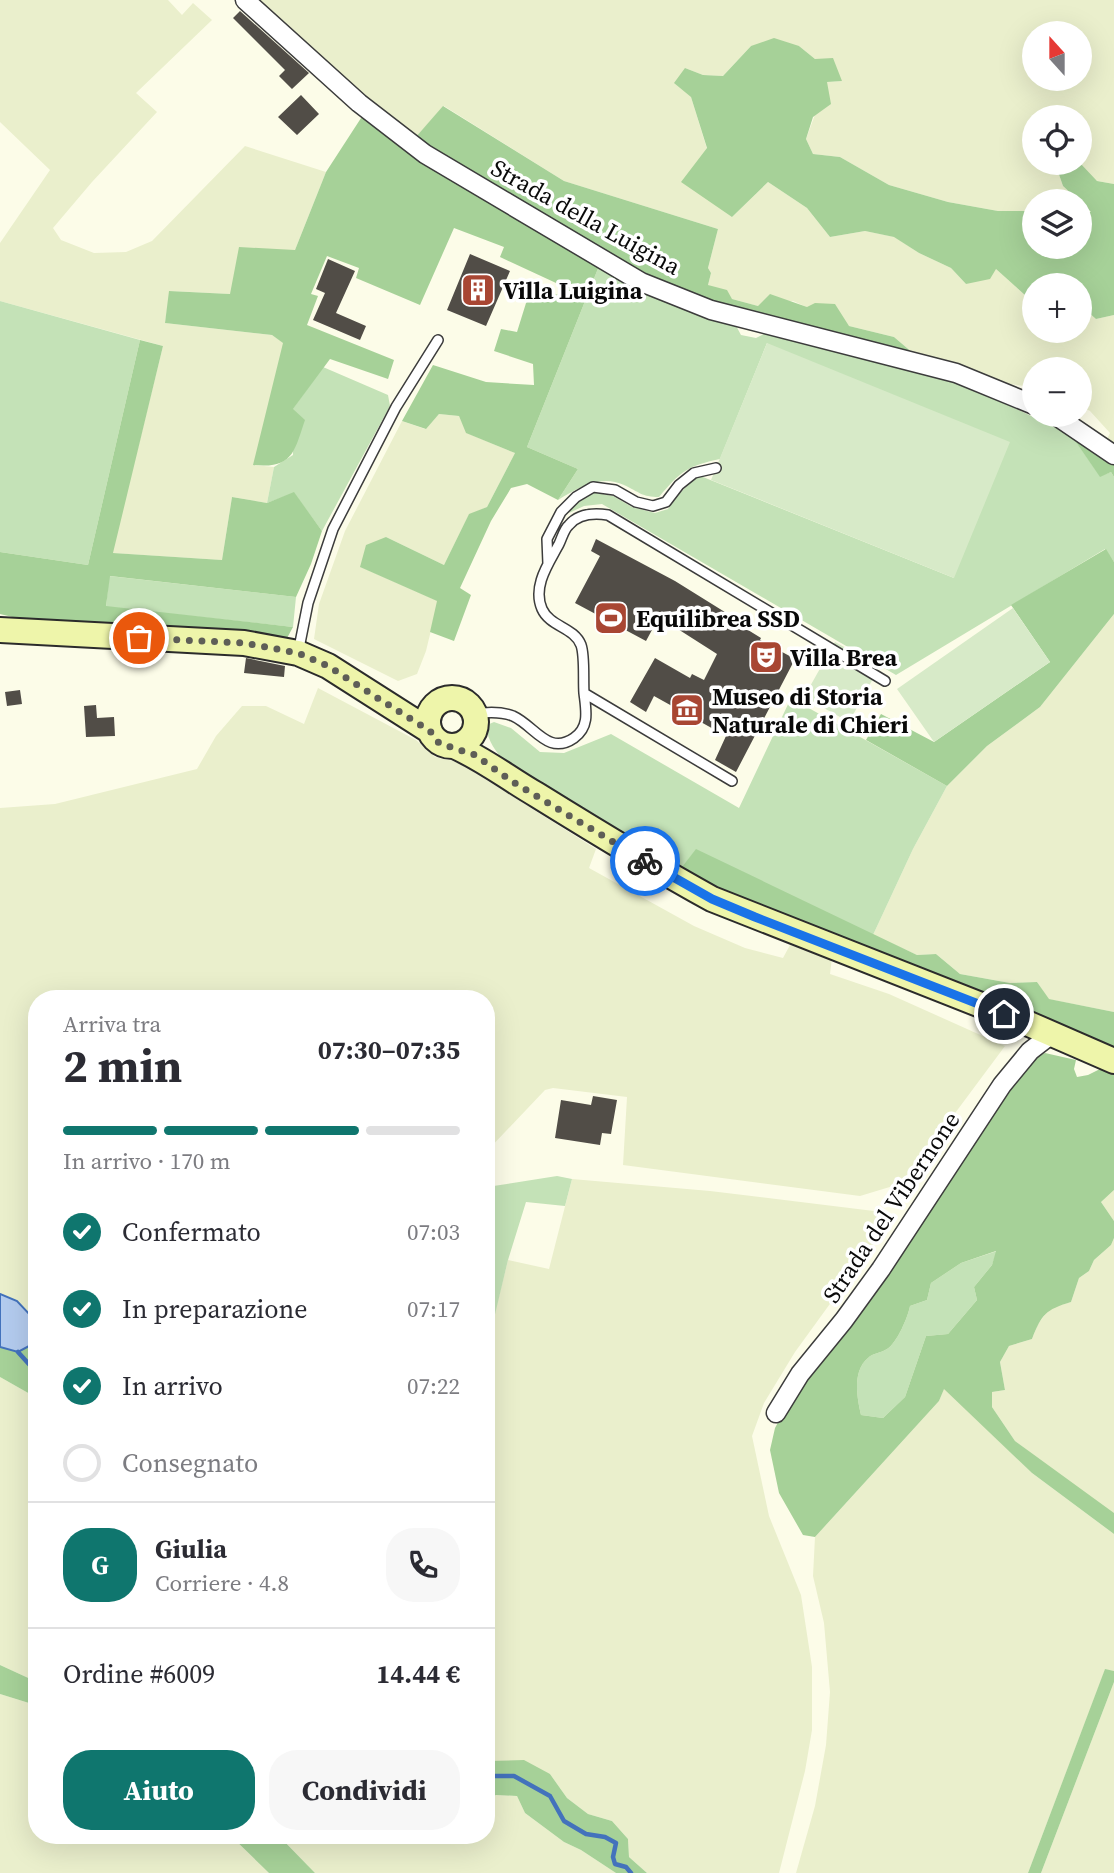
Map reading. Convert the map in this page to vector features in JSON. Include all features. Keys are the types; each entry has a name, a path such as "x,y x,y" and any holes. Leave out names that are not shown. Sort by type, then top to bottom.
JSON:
{"main road":[{"path":"0,630 244,643 298,653 328,666 430,731 439,743 475,755 513,782 712,899 1114,1061"},
{"path":"376,697 416,706 437,704"},
{"path":"430,731 429,716 437,704 443,700 458,699 465,703 491,755 513,782"},
{"path":"454,746 468,740 475,721"}],"street":[{"name":"Strada della Luigina","path":"245,0 359,103 425,154 641,282 711,310 957,373 1022,400"},
{"path":"1072,427 1114,456"},
{"name":"Strada del Vibernone","path":"776,1413 800,1374 881,1269 1002,1085 1030,1051 1052,1034"}],"lane":[{"path":"298,653 308,603 333,529 396,407 438,340"},
{"path":"548,565 547,539 561,512 576,497 593,487 615,490 636,502 653,506 666,502 679,485 694,473 716,468"},
{"path":"475,721 502,713 516,717 545,741 556,746 568,743 583,728 587,721 581,645 574,635 550,621 542,609 539,594 541,578 568,525 580,517 595,513 608,515 886,681"},
{"path":"584,693 732,781"}],"green space":[{"path":"0,0 168,0 182,15 193,3 212,20 136,93 157,112 53,228 61,240 94,253 126,252 152,241 245,146 326,172 295,250 230,294 170,291 165,323 272,335 284,343 254,465 274,467 267,503 232,497 222,560 112,553 163,346 0,301 0,243 50,170 0,122"},
{"path":"254,0 1114,0 1114,184 1097,181 1090,175 1092,105 1022,105 1022,175 1059,175 1066,189 1022,189 1022,211 998,211 948,202 889,185 840,157 813,154 806,139 827,82 842,81 799,46 751,46 723,76 703,75 685,68 707,149 732,217 768,182 807,208 830,237 865,231 895,237 919,253 951,268 966,284 995,268 1022,292 1022,343 1092,343 1092,316 1096,319 1114,315 1114,448 1105,443 1110,433 1092,413 1092,357 1022,357 1022,386 1000,383 914,354 894,337 849,326 793,301 758,306 732,299 708,285 711,273 708,268 718,229 564,181 444,106 415,138 361,97"},
{"path":"774,38 799,46 815,59 833,58 842,81 827,82 831,104 813,117 806,139 813,154 840,157 889,185 948,202 998,211 1022,211 1022,259 1092,259 1092,189 1066,189 1059,175 1091,175 1097,181 1114,184 1114,315 1096,319 1092,316 1092,273 1022,273 1022,292 996,269 990,279 966,284 951,268 919,253 894,237 865,231 830,237 807,208 768,182 732,217 681,182 707,148 691,97 674,83 685,68 703,75 723,76 751,46"},
{"path":"443,106 564,181 718,229 708,268 711,273 708,285 727,290 732,299 758,306 770,294 807,307 815,303 835,304 849,326 894,337 914,354 702,300 653,280 415,138"},
{"path":"363,115 599,266 527,447 578,469 558,500 527,484 511,488 491,521 460,588 471,595 454,641 430,632 437,601 360,567 366,545 386,537 444,565 469,514 487,507 515,453 466,433 459,416 439,414 426,429 402,421 433,365 486,382 534,385 533,364 494,351 501,329 517,332 531,287 565,297 569,289 500,257 504,247 454,228 420,305 356,278 359,268 327,256 311,294 318,296 307,325 394,360 388,379 330,359 293,409 305,420 290,456 284,461 266,466 253,465 283,343 272,335 165,323 169,291 230,294 239,247 295,250 326,172"},
{"path":"599,266 734,322 741,335 756,338 770,331 952,378 1022,412 1022,427 1054,427 1071,435 1100,476 1111,472 1114,477 1114,562 1105,549 896,675 602,504 584,506 569,513 575,503 591,492 613,496 632,507 655,513 668,509 698,475 954,578 767,343 720,459 685,471 659,497 644,495 624,485 606,481 590,484 558,500 578,469 527,447"},
{"path":"0,301 140,340 88,565 0,552"},
{"path":"140,340 163,346 113,553 222,560 232,497 267,503 294,492 322,531 296,597 110,576 106,606 293,627 286,640 37,623 0,614 0,552 88,565"},
{"path":"767,343 1010,442 954,578 711,480"},
{"path":"323,367 388,395 390,406 322,531 294,493 267,503 274,467 293,455 292,410"},
{"path":"439,414 459,416 467,433 515,453 487,507 469,515 444,565 386,537 361,567 438,601 426,651 417,674 398,681 314,639 319,604 345,531 402,421 425,429"},
{"path":"1071,435 1114,459 1114,477 1111,472 1100,477"},
{"path":"1106,549 1114,562 1114,614 1040,707 987,746 947,786 866,740 881,714 934,742 1050,662 1011,605"},
{"path":"109,576 296,597 293,627 106,607"},
{"path":"1013,608 1050,662 934,742 897,689"},
{"path":"1114,614 1114,1012 1048,999 1037,982 1010,983 960,974 936,954 917,955 873,935 913,849 947,786 987,746 1040,707"},
{"path":"835,642 880,666 849,722 804,697"},
{"path":"318,688 416,740 435,757 458,762 596,849 589,868 694,926 745,948 783,958 790,945 832,958 830,974 889,994 1005,1046 912,1171 893,1186 860,1196 623,1165 627,1097 553,1088 545,1090 495,1143 495,990 28,990 28,1313 17,1301 0,1294 0,808 55,804 197,769 216,736 242,706 266,706 304,724"},
{"path":"791,698 947,786 913,849 873,935 696,850 678,872 519,777 498,753 487,732 487,725 494,722 511,728 540,752 564,753 611,734 739,808"},
{"path":"696,849 917,955 936,954 960,974 1010,983 1037,982 1049,999 1114,1012 1114,1053 678,872"},
{"path":"1045,1053 1076,1060 1074,1069 1077,1077 1100,1069 1114,1075 1114,1190 1101,1202 1114,1221 1114,1238 1111,1245 1094,1260 1089,1271 1079,1278 1071,1302 1046,1314 1032,1339 1009,1346 1000,1362 1005,1390 992,1392 992,1407 1015,1441 1114,1513 1114,1534 1032,1473 944,1389 939,1401 815,1537 803,1535 779,1493 770,1450 775,1428 802,1378 932,1207 1007,1086 1029,1061","holes":["996,1251 992,1265 974,1287 977,1300 948,1334 926,1336 905,1397 883,1418 861,1415 857,1393 858,1377 863,1363 895,1341 910,1306 927,1300 931,1283 961,1263"]},
{"path":"557,1176 572,1179 565,1206 526,1202 495,1314 495,1186"},
{"path":"572,1179 710,1191 882,1212 893,1217 795,1352 764,1403 752,1436 769,1516 801,1595 812,1667 812,1730 805,1771 779,1873 647,1873 629,1857 628,1839 612,1821 588,1814 567,1798 550,1774 495,1763 495,1312 508,1260 549,1269"},
{"path":"1114,1190 1114,1221 1101,1202"},
{"path":"1114,1238 1114,1517 1015,1441 992,1407 992,1392 1005,1390 1000,1362 1009,1346 1032,1339 1038,1324 1050,1308 1071,1302 1079,1278 1089,1271 1094,1260 1111,1245"},
{"path":"997,1251 992,1265 974,1287 977,1300 948,1334 926,1336 905,1397 883,1418 861,1415 857,1393 858,1377 863,1363 895,1341 910,1306 927,1300 931,1283 961,1263"},
{"path":"0,1347 18,1352 28,1347 28,1393 0,1377"},
{"path":"0,1377 28,1393 28,1678 0,1665"},
{"path":"944,1388 1032,1473 1114,1534 1114,1671 1105,1670 1028,1873 796,1873 815,1806 826,1745 830,1692 824,1623 813,1576 815,1537 939,1401"},
{"path":"0,1665 28,1678 28,1703 0,1694"},
{"path":"1105,1669 1114,1671 1114,1682 1041,1873 1028,1873"},
{"path":"1114,1682 1114,1873 1041,1873"},
{"path":"0,1694 28,1703 28,1844 239,1844 269,1873 0,1873"},
{"path":"524,1760 550,1774 567,1798 588,1814 612,1821 628,1839 629,1857 647,1873 616,1873 564,1842 525,1813 517,1796 495,1795 495,1761"},
{"path":"495,1795 517,1796 525,1813 564,1842 616,1873 315,1873 287,1844 495,1844"},
{"path":"239,1844 287,1844 315,1873 269,1873"}],"water":[{"path":"0,1294 17,1301 28,1313 28,1347 18,1352 0,1347"}],"building":[{"path":"240,11 309,73 292,89 279,76 285,70 233,18"},
{"path":"301,95 319,114 297,135 278,117"},
{"name":"Villa Luigina","path":"470,254 510,271 486,326 447,310"},
{"path":"328,259 355,271 336,313 366,326 360,340 313,320 325,293 316,289"},
{"name":"Villa Brea","path":"596,539 675,581 728,614 727,617 761,638 760,640 795,659 736,772 715,760 726,736 654,696 646,712 630,702 655,658 690,678 692,674 704,680 717,654 659,617 646,641 575,603 600,556 591,551"},
{"path":"246,658 285,666 284,677 244,673"},
{"path":"20,690 22,704 7,706 5,692"},
{"path":"96,705 97,718 114,717 115,736 86,737 84,706"},
{"path":"593,1096 617,1100 611,1134 602,1133 600,1145 555,1138 561,1100 591,1105"}],"waterway":[{"path":"18,1352 28,1363"},
{"path":"495,1776 514,1776 550,1796 564,1821 586,1834 605,1837 616,1843 613,1857 615,1864 626,1867 631,1873"}],"way so far":[{"path":"139,638 244,643 298,653 328,666 430,731 439,743 475,755 513,782 645,861"}],"place":[{"name":"Villa Luigina","path":"478,290"},
{"name":"Equilibrea SSD","path":"611,618"},
{"name":"Villa Brea","path":"766,657"},
{"name":"Museo di Storia Naturale di Chieri","path":"687,710"}],"route":[{"path":"645,861 712,899 1004,1014"}]}
